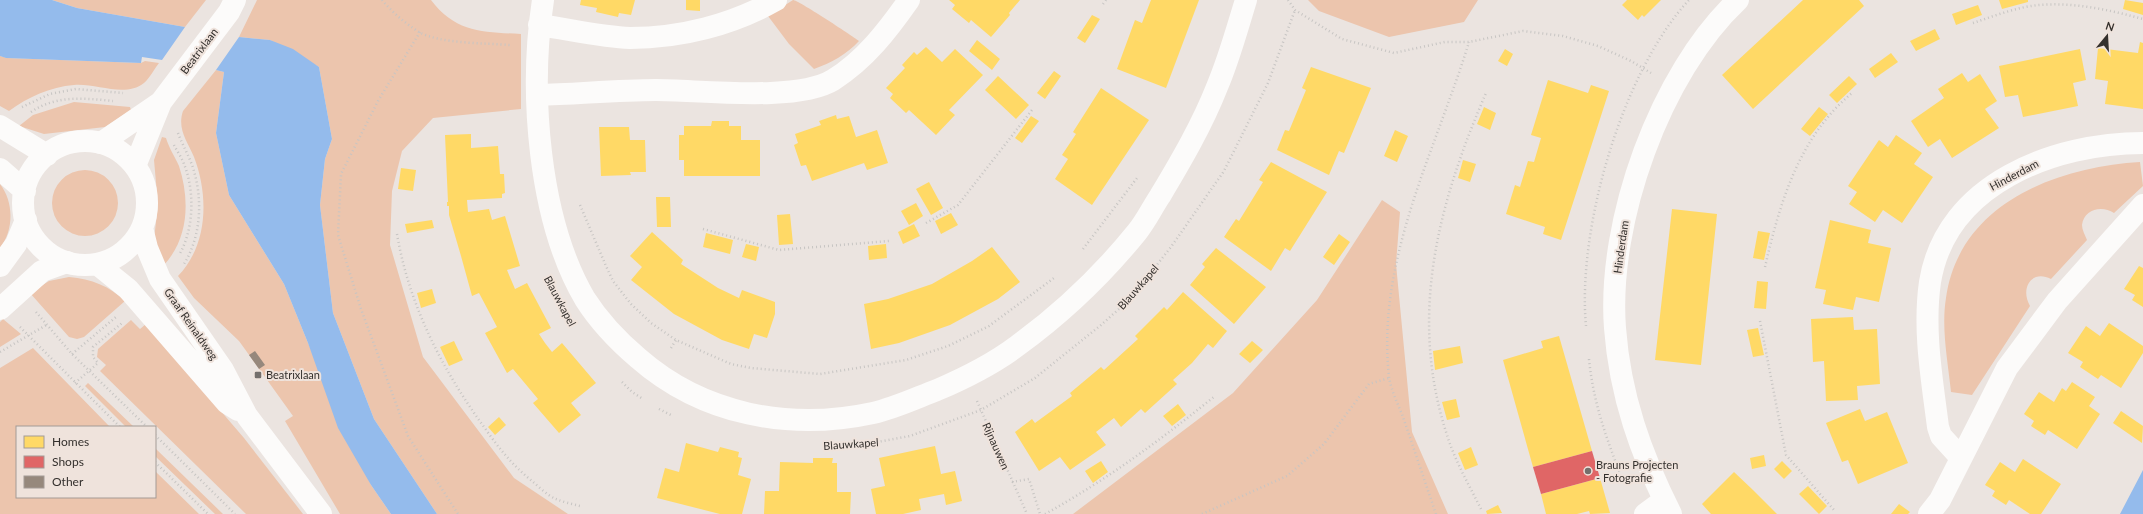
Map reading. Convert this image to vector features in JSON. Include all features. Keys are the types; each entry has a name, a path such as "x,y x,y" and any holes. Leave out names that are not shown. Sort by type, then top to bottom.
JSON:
{"street":[{"name":"Blauwkapel","path":"543,0 539,25 538,96 542,162 550,206 562,248 575,281 595,314 622,344 655,373 693,396 715,404 742,412 789,420 824,420 875,412 897,406 966,377 1017,347 1088,285 1139,229 1184,158 1215,93 1246,0"},
{"path":"539,25 628,38 662,36 713,27 776,0"},
{"path":"538,96 654,90 784,93 808,89 832,81 855,64 875,46 909,0"},
{"name":"Hinderdam","path":"1668,507 1648,466 1634,430 1625,396 1615,327 1619,251 1629,203 1639,167 1653,127 1674,86 1713,29 1738,0"},
{"name":"Beatrixlaan","path":"135,166 164,97 232,6"},
{"name":"Beatrixlaan","path":"101,143 164,97"},
{"path":"0,126 47,155"},
{"path":"77,142 101,143 120,152 135,166 146,193 147,207 142,228 136,239 119,255 97,264 82,265 67,262 53,256 32,235 24,210 25,191 35,167 47,155 61,146 77,142"},
{"name":"Hinderdam","path":"1960,458 1941,436 1938,427 1928,337 1931,281 1941,245 1959,218 1985,190 2023,168 2058,155 2078,150 2120,143 2143,143"},
{"path":"0,169 25,191"},
{"path":"1929,514 1940,500 2007,368 2057,301 2109,240 2143,205"},
{"path":"0,266 16,244 26,220"},
{"name":"Graaf Reinaldweg","path":"142,228 147,248 160,279 223,370 247,416 321,514"},
{"path":"1,308 18,291 42,271 67,262"},
{"name":"Graaf Reinaldweg","path":"97,264 128,289 227,403 247,416"},
{"path":"1645,514 1668,507"}],"path":[{"path":"382,0 389,8 420,32 450,40 510,45"},
{"path":"1103,4 1106,0"},
{"path":"1288,0 1295,10 1342,39 1394,53 1445,42 1469,42 1523,30 1563,36 1598,46 1618,55 1674,86"},
{"path":"1974,23 1992,16 2038,5 2070,5 2143,19"},
{"name":"Blauwkapel","path":"856,445 910,436 980,410 1035,378 1101,325 1129,300 1171,247 1224,171 1268,83 1295,10"},
{"path":"420,32 378,101 341,174 338,235 362,309 408,436 458,514"},
{"path":"511,38 511,53"},
{"path":"1436,514 1389,378 1388,320 1396,264 1414,198 1456,85 1469,42"},
{"path":"18,110 50,94 76,89 126,93"},
{"path":"1481,509 1447,436 1436,396 1429,353 1429,314 1430,284 1438,233 1462,153 1486,92"},
{"path":"1765,267 1776,219 1807,144 1839,104 1852,93"},
{"path":"926,222 958,205 1032,110"},
{"path":"168,291 177,282 172,277 189,255 195,241 199,217 198,188 195,174 177,129"},
{"path":"1082,250 1140,173"},
{"path":"580,203 613,281 631,304 651,322 676,340 731,364 751,368 820,374 906,360 948,346 989,326 1057,276"},
{"path":"703,229 779,250 890,241"},
{"path":"396,234 412,295 438,355 467,404 497,446 518,470 555,499 580,506"},
{"path":"18,291 48,324 72,354 146,426"},
{"path":"1,308 119,426"},
{"path":"75,383 98,363 93,358 93,347 131,315 136,321 147,311"},
{"path":"1760,321 1786,455 1834,510"},
{"path":"0,352 48,324"},
{"name":"Rijnauwen","path":"966,377 1027,514"},
{"path":"1202,514 1287,476 1324,444 1369,384 1389,378"},
{"path":"621,381 632,392 645,400"},
{"path":"1045,514 1120,470 1215,396"},
{"path":"652,404 678,418"},
{"path":"156,436 235,514"},
{"path":"156,463 208,514"},
{"path":"1012,482 1029,479 1040,514"}],"shaded area":[{"path":"52,0 206,0 185,27 77,8"},
{"path":"257,0 431,0 440,11 460,25 482,31 521,34 521,109 433,118 402,151 392,191 390,245 423,357 514,478 568,514 437,514 374,419 333,313 320,205 325,159 332,139 319,67 270,40 239,37"},
{"path":"793,0 814,11 859,41 838,58 814,69 789,44 768,16"},
{"path":"1308,0 1478,0 1464,22 1389,37 1319,11"},
{"path":"0,56 7,58 141,63 145,61 159,63 146,81 136,87 119,90 83,85 65,86 48,90 24,101 9,111 0,106"},
{"path":"216,70 224,72 216,133 229,195 284,284 308,343 371,485 391,514 340,514 285,421 293,416 239,341 194,298 178,276 188,264 195,250 203,220 202,188 199,172 182,129 181,117 183,111"},
{"path":"74,102 130,107 131,110 105,127 44,134 19,126 33,115"},
{"path":"162,137 166,138 179,166 183,179 186,205 185,219 178,244 172,255 163,266 154,239 158,205 154,160"},
{"path":"2140,162 2143,186 2114,213 2104,209 2099,209 2086,215 2082,225 2087,240 2051,279 2038,277 2029,282 2026,293 2030,306 1972,395 1951,392 1944,321 1946,298 1955,265 1970,238 1991,215 2016,197 2045,182 2076,172 2108,165"},
{"path":"79,170 91,170 98,172 109,179 116,190 118,203 116,216 109,227 98,234 91,236 79,236 72,234 61,227 54,216 52,209 52,197 54,190 61,179 72,172"},
{"path":"0,184 5,191 10,207 10,225 5,241 0,248"},
{"path":"1382,200 1400,212 1396,264 1412,432 1448,514 1073,514 1233,393 1317,300"},
{"path":"69,277 85,279 100,284 113,291 125,301 84,337 77,339 69,337 30,293 49,281"},
{"path":"3,319 21,334 0,347 0,322"},
{"path":"131,320 140,329 146,324 244,438 303,514 246,514 100,371 106,365 97,357 98,349"},
{"path":"33,348 109,426 16,426 16,498 156,498 156,472 199,514 0,514 0,368"},
{"path":"88,383 133,426 125,426 85,386"},
{"path":"156,449 223,514 215,514 156,457"}],"water":[{"path":"0,0 52,0 77,8 185,27 162,60 142,57 141,63 6,58 0,56"},
{"path":"239,37 270,40 293,49 319,67 332,139 325,159 320,205 333,313 374,419 437,514 391,514 371,485 338,428 308,343 284,284 229,195 216,133 224,72 216,70"},
{"path":"2143,470 2143,514 2120,514"}],"building: Homes":[{"path":"581,0 635,0 631,15 619,13 618,17 596,12 597,8 580,5"},
{"path":"686,0 700,0 700,11 686,10"},
{"path":"949,0 1020,0 1009,13 1010,15 991,37 971,20 969,23 952,9 955,5"},
{"path":"1151,0 1199,0 1166,88 1117,69 1135,20 1142,23"},
{"path":"1627,0 1661,0 1644,17 1642,15 1638,20 1622,5"},
{"path":"1803,0 1859,0 1864,6 1753,109 1722,75"},
{"path":"1999,0 2028,0 2028,2 2002,9"},
{"path":"2125,0 2143,3 2143,15 2123,9"},
{"path":"1978,5 1982,15 1956,25 1952,14"},
{"path":"1092,15 1100,19 1085,43 1077,38"},
{"path":"1935,29 1940,39 1916,51 1910,41"},
{"path":"977,40 1000,59 992,70 969,51"},
{"path":"2140,42 2143,43 2143,109 2105,104 2108,81 2095,79 2098,48 2138,53"},
{"path":"926,47 942,62 955,49 983,75 949,110 955,115 936,135 909,110 906,113 890,98 893,94 886,88 905,68 902,65 914,52 917,55"},
{"path":"1505,49 1513,54 1507,66 1498,61"},
{"path":"2080,49 2086,80 2073,83 2078,106 2023,117 2018,95 2005,97 1999,66"},
{"path":"1891,53 1898,62 1875,78 1869,69"},
{"path":"1311,67 1371,88 1344,153 1339,151 1329,175 1277,150 1285,130 1289,131 1306,90 1302,88"},
{"path":"1054,71 1061,76 1045,99 1037,93"},
{"path":"1962,73 1968,82 1980,74 1997,101 1985,109 1999,128 1952,158 1940,139 1928,147 1911,121 1944,98 1938,89"},
{"path":"998,76 1029,105 1016,119 985,90"},
{"path":"1849,76 1857,84 1837,103 1829,95"},
{"path":"1548,80 1588,93 1591,85 1609,91 1561,240 1543,234 1545,227 1506,214 1515,185 1520,187 1528,161 1534,162 1541,138 1531,135"},
{"path":"1101,88 1149,120 1092,205 1055,179 1068,159 1062,155 1076,134 1073,132"},
{"path":"1484,107 1496,113 1490,130 1477,124"},
{"path":"1819,107 1828,114 1810,136 1801,129"},
{"path":"836,115 837,119 849,116 856,137 877,130 888,163 867,170 864,163 812,181 806,165 801,166 794,145 798,143 795,134 821,125 819,121"},
{"path":"1031,116 1039,121 1022,143 1015,138"},
{"path":"712,121 729,121 729,126 741,126 741,140 760,140 760,176 684,176 684,160 679,160 679,135 684,135 684,126 711,126"},
{"path":"599,127 629,127 630,140 645,140 646,172 630,172 631,175 601,176"},
{"path":"1395,130 1408,136 1397,162 1384,156"},
{"path":"471,134 471,148 498,146 500,174 504,174 505,193 502,194 502,198 467,200 468,212 489,209 492,220 505,216 520,266 507,270 515,289 527,283 551,328 539,334 552,352 562,343 596,383 571,403 581,415 559,433 533,403 538,399 513,369 507,373 485,333 497,327 479,293 472,296 449,215 449,206 447,206 445,135"},
{"path":"1896,135 1922,153 1914,164 1933,177 1902,223 1883,210 1875,222 1849,204 1857,192 1848,186 1879,140 1888,147"},
{"path":"1463,160 1476,164 1470,182 1458,178"},
{"path":"1271,162 1327,192 1290,251 1285,248 1271,271 1224,237 1236,219 1239,221 1263,182 1259,180"},
{"path":"401,168 416,170 413,191 398,189"},
{"path":"929,182 943,208 931,215 916,189"},
{"path":"656,197 670,197 671,227 657,227"},
{"path":"916,203 923,216 909,225 901,211"},
{"path":"1672,209 1717,214 1701,365 1655,360"},
{"path":"951,213 958,225 941,234 935,221"},
{"path":"790,214 793,244 779,245 777,215"},
{"path":"432,220 434,228 407,233 405,224"},
{"path":"1830,220 1871,230 1868,243 1891,248 1879,302 1856,297 1853,310 1823,304 1826,290 1815,288"},
{"path":"914,224 920,236 903,244 898,232"},
{"path":"1758,231 1770,233 1764,260 1753,258"},
{"path":"652,232 683,260 681,264 718,288 739,298 742,290 775,302 775,314 767,338 754,334 749,349 722,340 674,314 631,280 642,267 630,256"},
{"path":"706,233 733,240 730,254 703,247"},
{"path":"1339,234 1350,242 1334,265 1323,257"},
{"path":"746,244 759,247 756,261 742,257"},
{"path":"886,244 887,258 869,260 868,246"},
{"path":"992,247 1020,282 998,299 950,325 899,343 871,349 864,304 888,299 932,284 972,261"},
{"path":"1216,248 1266,287 1234,324 1190,285 1205,267 1202,264"},
{"path":"2139,266 2143,268 2143,307 2132,300 2135,295 2124,289"},
{"path":"1757,281 1768,282 1766,309 1754,308"},
{"path":"432,289 436,303 421,308 417,293"},
{"path":"1183,292 1227,331 1213,348 1208,344 1192,363 1173,380 1177,384 1145,413 1141,409 1121,427 1114,418 1096,432 1106,445 1070,470 1060,457 1039,471 1015,432 1032,419 1035,423 1072,396 1070,393 1101,367 1104,370 1138,339 1135,336 1164,307 1167,310"},
{"path":"1853,317 1854,330 1877,329 1880,384 1857,386 1858,400 1826,401 1824,361 1813,362 1811,319"},
{"path":"2109,323 2143,346 2143,353 2121,388 2101,375 2098,379 2080,367 2083,362 2068,353 2086,326 2100,336"},
{"path":"1758,328 1764,355 1753,357 1747,330"},
{"path":"1559,336 1592,451 1533,467 1503,360 1543,348 1541,341"},
{"path":"454,341 463,360 449,366 440,347"},
{"path":"1252,341 1263,350 1250,363 1239,354"},
{"path":"1460,346 1463,363 1435,370 1433,351"},
{"path":"2072,382 2095,397 2089,406 2100,414 2077,449 2048,430 2045,435 2031,426 2034,421 2024,414 2039,392 2054,402 2062,388 2066,391"},
{"path":"1456,399 1460,417 1447,420 1442,402"},
{"path":"1178,404 1186,415 1172,426 1163,416"},
{"path":"1860,409 1865,421 1887,412 1908,463 1858,484 1848,460 1842,462 1826,423"},
{"path":"2121,411 2143,426 2142,443 2113,423"},
{"path":"499,417 506,425 495,435 488,427"},
{"path":"686,443 718,452 720,447 739,452 738,457 742,458 738,475 751,479 742,514 720,514 657,498 665,468 679,472"},
{"path":"935,446 941,474 955,471 962,501 946,505 944,494 919,499 921,510 903,514 876,514 871,489 885,486 879,458"},
{"path":"1471,447 1478,465 1465,470 1458,453"},
{"path":"1764,455 1766,466 1752,469 1750,458"},
{"path":"813,458 833,458 832,463 837,463 837,492 851,492 850,514 764,514 765,491 779,491 780,462 813,463"},
{"path":"2023,459 2061,484 2041,514 2030,514 2009,500 2006,505 1992,496 1995,491 1985,485 2000,462 2015,472"},
{"path":"1101,461 1108,472 1093,483 1085,471"},
{"path":"1782,461 1792,471 1784,479 1774,469"},
{"path":"1734,472 1777,514 1711,514 1702,504"},
{"path":"1600,478 1610,513 1590,514 1589,511 1577,514 1546,514 1541,494"},
{"path":"1808,486 1827,506 1819,514 1799,494"},
{"path":"1899,504 1910,512 1908,514 1891,514"},
{"path":"1498,505 1502,513 1487,514 1486,511"}],"building: Shops":[{"path":"1592,451 1600,478 1541,494 1533,467"}],"building: Other":[{"path":"255,351 265,365 259,369 249,355"}],"place":[{"name":"Beatrixlaan","path":"258,375"},
{"name":"Brauns Projecten - Fotografie","path":"1588,471"}]}
